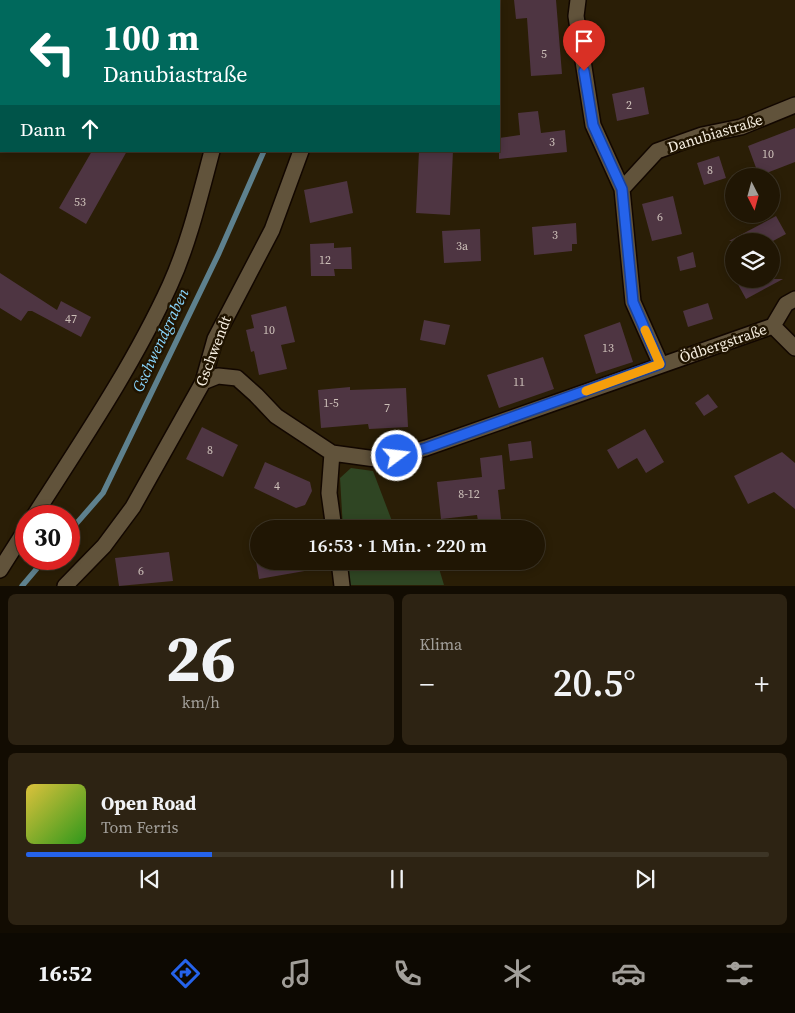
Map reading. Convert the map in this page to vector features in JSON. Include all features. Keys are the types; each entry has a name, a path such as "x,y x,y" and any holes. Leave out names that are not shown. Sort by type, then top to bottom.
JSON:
{"street":[{"path":"578,0 576,16 593,125 622,189 633,302 660,364"},
{"name":"Danubiastraße","path":"622,189 657,151 702,135 741,127 795,104"},
{"path":"41,505 129,366 157,312 181,258 212,152"},
{"name":"Gschwendt","path":"65,586 104,546 132,507 203,382 221,326 272,230 301,152"},
{"name":"Ödbergstraße","path":"203,382 218,376 237,378 256,394 276,416 332,453 383,460 426,448 660,364 773,326 786,304 795,299"},
{"path":"773,326 795,348"},
{"path":"332,453 329,493 333,520"},
{"path":"0,570 15,546"},
{"path":"340,570 342,586"}],"green space":[{"path":"351,468 373,471 392,520 342,520 340,478"},
{"path":"347,570 440,570 444,585 349,585"}],"building":[{"path":"514,0 556,0 562,74 531,76 527,18 516,19"},
{"path":"644,87 649,114 617,121 612,94"},
{"path":"538,111 541,133 565,130 567,152 499,159 500,138 520,135 518,113"},
{"path":"795,128 795,162 780,168 756,168 748,146"},
{"path":"91,152 126,152 86,224 59,208"},
{"path":"419,152 453,152 450,215 416,213"},
{"path":"719,156 725,178 704,185 697,163"},
{"path":"347,181 353,213 310,223 304,190"},
{"path":"673,196 682,234 652,241 642,204"},
{"path":"576,223 577,244 572,244 572,251 534,255 532,227"},
{"path":"763,223 780,223 786,234 780,237 780,233 744,233"},
{"path":"480,229 481,261 444,263 442,231"},
{"path":"334,243 334,248 351,247 352,269 334,269 335,276 311,276 310,244"},
{"path":"693,252 696,267 680,271 677,257"},
{"path":"0,273 57,310 61,301 91,317 81,337 32,311 28,311 21,321 0,308"},
{"path":"740,288 766,288 746,299"},
{"path":"708,303 713,319 688,327 683,311"},
{"path":"286,306 295,342 281,345 287,369 259,375 254,351 251,352 246,330 254,328 251,315"},
{"path":"424,320 450,325 445,345 420,340"},
{"path":"620,322 633,362 596,374 584,335"},
{"path":"543,357 554,389 499,408 487,375"},
{"path":"350,387 350,390 406,388 408,427 369,429 368,424 321,428 318,390"},
{"path":"708,394 718,407 704,416 695,403"},
{"path":"202,427 238,445 223,477 186,459"},
{"path":"645,429 664,462 646,473 637,458 618,469 607,450"},
{"path":"531,441 533,458 510,461 508,444"},
{"path":"782,452 795,463 795,509 774,492 748,504 734,476"},
{"path":"502,455 505,489 498,490 501,519 478,520 477,515 441,519 437,482 482,477 480,458"},
{"path":"265,462 310,482 312,491 305,505 296,508 254,488"},
{"path":"169,552 173,581 119,586 115,558"},
{"path":"258,570 310,570 259,579"}],"waterway":[{"name":"Gschwendgraben","path":"80,519 103,493 219,253 264,152"},
{"name":"Gschwendgraben","path":"22,586 36,570"}],"slow traffic":[{"path":"586,391 660,364 645,330"}],"route":[{"path":"397,456 426,448 660,364 633,302 622,189 593,125 584,71"}]}
